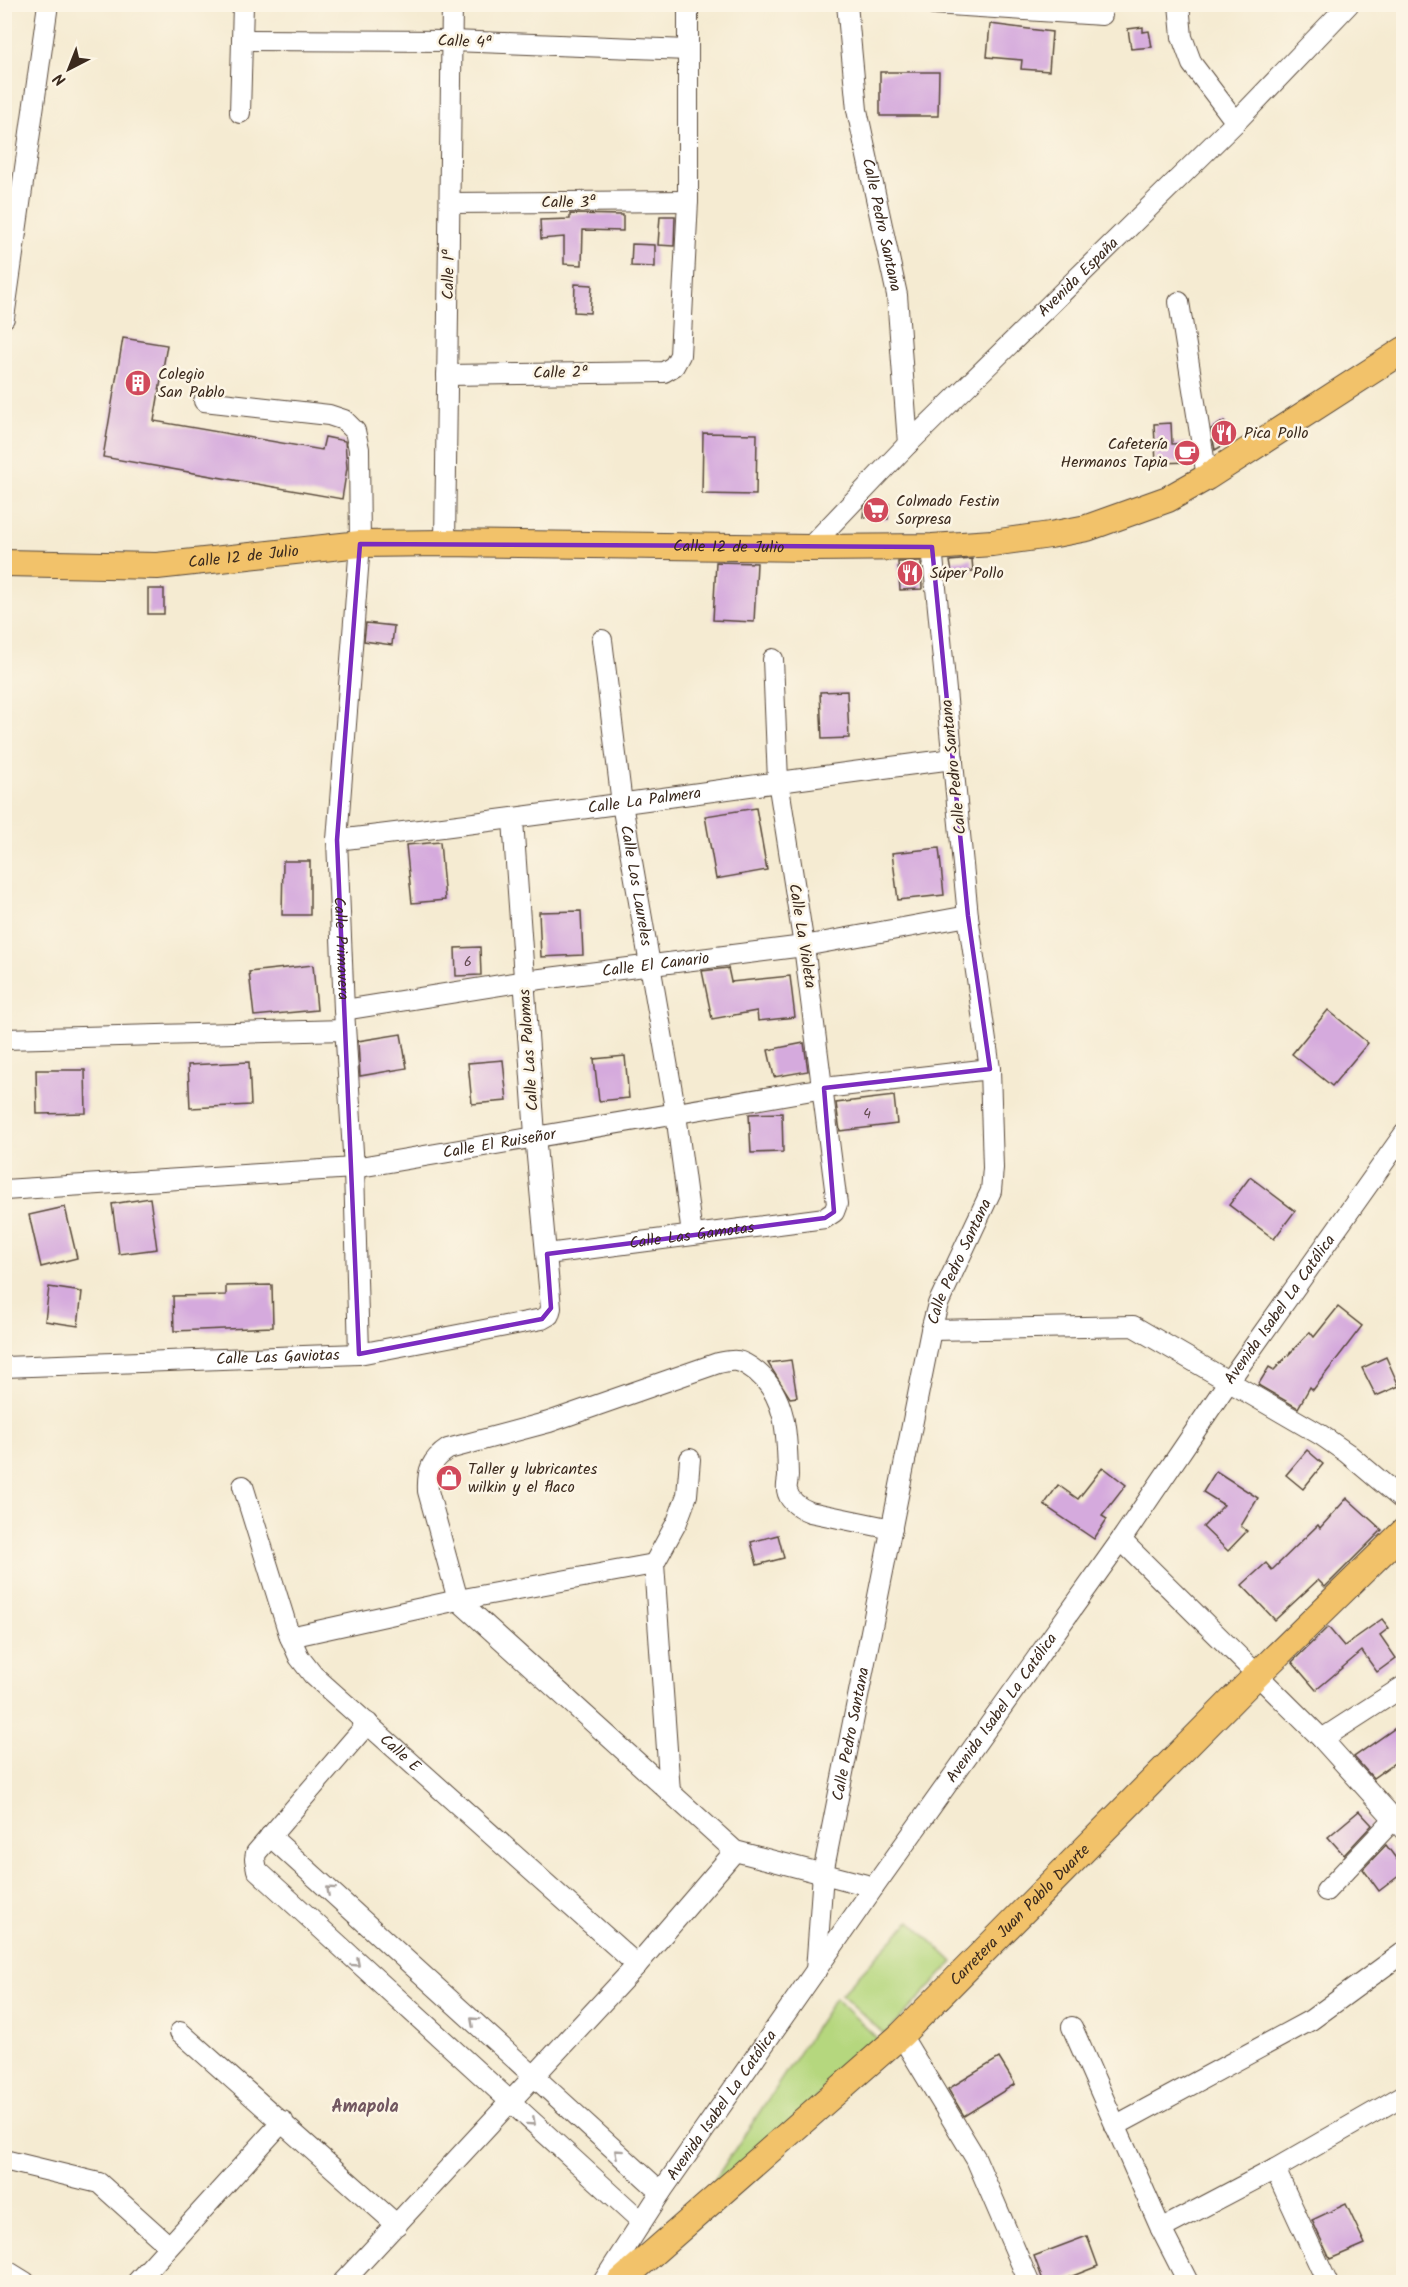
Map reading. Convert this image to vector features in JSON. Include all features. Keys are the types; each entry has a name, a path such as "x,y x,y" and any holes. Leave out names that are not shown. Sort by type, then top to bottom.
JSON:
{"main road":[{"name":"Calle 12 de Julio","path":"4,563 157,566 360,544 809,548 932,547 993,543 1087,528 1168,499 1207,477 1404,350"},
{"name":"Carretera Juan Pablo Duarte","path":"620,2283 901,2035 1258,1674 1404,1531"}],"street":[{"path":"4,318 48,4"},
{"path":"240,113 243,4"},
{"name":"Calle 1ª","path":"445,543 452,4"},
{"path":"688,4 688,201"},
{"name":"Calle Pedro Santana","path":"847,4 857,110 897,295 908,444"},
{"path":"934,4 1102,15"},
{"path":"1179,4 1182,37 1192,64 1236,122"},
{"name":"Avenida España","path":"809,548 908,444 1236,122 1349,4"},
{"name":"Calle 4ª","path":"242,40 452,41 688,50"},
{"name":"Calle 3ª","path":"450,203 688,201"},
{"name":"Calle 2ª","path":"447,375 664,372 674,366 680,355 688,201"},
{"path":"1179,302 1207,477"},
{"name":"Calle Primavera","path":"204,401 329,415 344,420 355,431 359,449 360,544 337,840 345,1030 354,1167 359,1354"},
{"name":"Calle Pedro Santana","path":"816,1971 823,1873 931,1330 938,1305 991,1191 993,1168 990,1069 968,916 932,547"},
{"name":"Calle Los Laureles","path":"602,640 622,804 676,1114 692,1235"},
{"name":"Calle La Violeta","path":"773,659 778,781 824,1088 837,1204 834,1212"},
{"name":"Calle La Palmera","path":"337,840 513,820 778,781 953,759"},
{"name":"Calle Las Palomas","path":"513,820 535,1135 551,1308 549,1315"},
{"name":"Calle El Canario","path":"344,1010 525,981 804,946 968,916"},
{"path":"4,1039 345,1030"},
{"name":"Calle El Ruiseñor","path":"4,1190 354,1167 824,1088 990,1069"},
{"name":"Avenida Isabel La Católica","path":"603,2283 661,2192 1121,1540 1228,1381 1404,1134"},
{"name":"Calle Las Gamotas","path":"547,1254 825,1218 834,1212"},
{"name":"Calle Las Gaviotas","path":"4,1367 359,1354 542,1319 549,1315"},
{"path":"931,1330 1133,1326 1321,1435 1347,1453 1404,1501"},
{"path":"874,1887 735,1851 458,1600 428,1491 430,1466 448,1449 549,1422 718,1363 737,1361 753,1369 768,1381 779,1399 784,1419 787,1491 791,1500 798,1507 810,1512 892,1529"},
{"path":"670,1792 654,1564 677,1522 687,1495 690,1459"},
{"name":"Calle E","path":"243,1486 290,1637 299,1657 313,1675 637,1965"},
{"path":"1121,1540 1322,1739 1399,1825 1326,1891"},
{"path":"290,1637 458,1600 654,1564"},
{"path":"1322,1739 1404,1686"},
{"path":"368,1723 256,1853 255,1864 261,1876 641,2221"},
{"path":"270,1836 661,2192"},
{"path":"344,2283 637,1965 735,1851"},
{"path":"1115,2126 1311,2020 1404,1952"},
{"path":"1072,2027 1161,2229 1188,2283"},
{"path":"180,2032 283,2121 397,2225"},
{"path":"901,2035 976,2159 1029,2283"},
{"path":"1161,2229 1401,2102"},
{"path":"137,2283 283,2121"},
{"path":"4,2160 99,2183 169,2246"},
{"path":"1275,2169 1328,2283"},
{"path":"4,2269 25,2283"}],"highlighted area":[{"path":"360,544 932,547 968,916 990,1069 824,1088 834,1212 825,1218 547,1254 551,1308 542,1319 359,1354 337,840"}],"green space":[{"path":"910,1921 953,1962 885,2035 841,1994"},
{"path":"835,1998 880,2041 698,2205"}],"building":[{"path":"990,24 1052,32 1049,71 1021,69 1022,60 987,57"},
{"path":"1143,27 1143,32 1149,31 1152,47 1131,49 1128,29"},
{"path":"880,72 939,72 938,116 880,116"},
{"path":"570,214 623,215 623,231 583,230 582,265 564,264 564,237 541,239 540,220 570,219"},
{"path":"660,216 675,216 674,246 658,245"},
{"path":"632,244 655,245 655,267 631,266"},
{"path":"575,284 592,285 590,313 574,312"},
{"name":"Colegio San Pablo","path":"123,338 167,345 154,421 322,450 325,437 345,441 347,468 342,499 103,457"},
{"name":"Pica Pollo","path":"1224,421 1234,439 1215,450 1211,429"},
{"path":"1171,423 1172,444 1189,443 1192,462 1156,463 1154,424"},
{"path":"703,433 757,434 756,495 702,494"},
{"name":"Colmado Festin Sorpresa","path":"870,502 889,504 888,519 863,517 864,507"},
{"path":"972,559 973,571 952,573 950,561"},
{"path":"716,562 757,563 754,622 713,620"},
{"name":"Súper Pollo","path":"898,562 921,562 922,589 900,590"},
{"path":"148,589 164,589 164,614 148,614"},
{"path":"366,623 394,626 392,645 364,641"},
{"path":"847,691 849,738 822,739 820,692"},
{"path":"756,808 767,870 716,879 705,816"},
{"path":"440,842 445,900 412,903 406,845"},
{"path":"939,848 944,895 898,900 892,853"},
{"path":"283,861 310,861 310,915 282,915"},
{"path":"581,911 583,955 541,957 539,912"},
{"path":"480,947 481,975 456,976 455,948"},
{"path":"313,965 317,1010 254,1016 249,972"},
{"path":"728,968 731,982 790,976 795,1017 758,1021 757,1011 712,1019 702,971"},
{"path":"1328,1010 1368,1043 1332,1086 1292,1054"},
{"path":"401,1034 407,1068 360,1076 358,1041"},
{"path":"804,1043 808,1071 774,1077 768,1050"},
{"path":"625,1056 629,1098 599,1101 594,1059"},
{"path":"503,1060 507,1101 472,1104 468,1063"},
{"path":"249,1062 251,1105 190,1108 188,1065"},
{"path":"36,1070 85,1070 86,1113 37,1114"},
{"path":"894,1096 897,1124 840,1131 836,1103"},
{"path":"782,1113 783,1152 751,1153 749,1114"},
{"path":"1250,1177 1295,1211 1274,1239 1229,1205"},
{"path":"150,1198 157,1249 119,1254 112,1204"},
{"path":"65,1207 77,1258 41,1267 29,1215"},
{"path":"272,1285 273,1327 174,1331 173,1296 226,1295 226,1286"},
{"path":"49,1287 82,1292 78,1326 45,1321"},
{"path":"1338,1307 1362,1326 1313,1390 1310,1387 1298,1408 1258,1385 1269,1367 1274,1370 1310,1332 1314,1337"},
{"path":"1386,1357 1399,1386 1376,1396 1362,1368"},
{"path":"791,1360 797,1397 790,1398 768,1363"},
{"path":"1307,1450 1323,1464 1303,1489 1286,1475"},
{"path":"1103,1467 1126,1485 1102,1516 1107,1519 1094,1539 1044,1505 1058,1485 1078,1499"},
{"path":"1216,1471 1258,1498 1241,1526 1247,1531 1228,1551 1203,1527 1224,1505 1203,1492"},
{"path":"1347,1498 1382,1530 1325,1587 1318,1580 1275,1620 1242,1585 1266,1563 1272,1570 1318,1525 1320,1528"},
{"path":"778,1535 784,1558 757,1565 751,1542"},
{"path":"1382,1619 1389,1628 1380,1635 1396,1658 1377,1672 1362,1651 1316,1690 1292,1662 1328,1627 1344,1646"},
{"path":"1404,1722 1404,1756 1373,1778 1354,1757"},
{"path":"1359,1811 1372,1825 1344,1855 1328,1837"},
{"path":"1386,1845 1404,1872 1379,1891 1363,1869"},
{"path":"999,2058 1015,2084 964,2116 948,2089"},
{"path":"1346,2204 1365,2244 1330,2259 1312,2220"},
{"path":"1087,2236 1098,2266 1055,2283 1044,2283 1034,2256"}],"place":[{"name":"Colegio San Pablo","path":"138,383"},
{"name":"Pica Pollo","path":"1224,433"},
{"name":"Cafetería Hermanos Tapia","path":"1187,453"},
{"name":"Colmado Festin Sorpresa","path":"876,510"},
{"name":"Súper Pollo","path":"910,573"},
{"name":"Taller y lubricantes wilkin y el flaco","path":"449,1478"}],"district":[{"name":"Amapola","path":"365,2107"}]}
